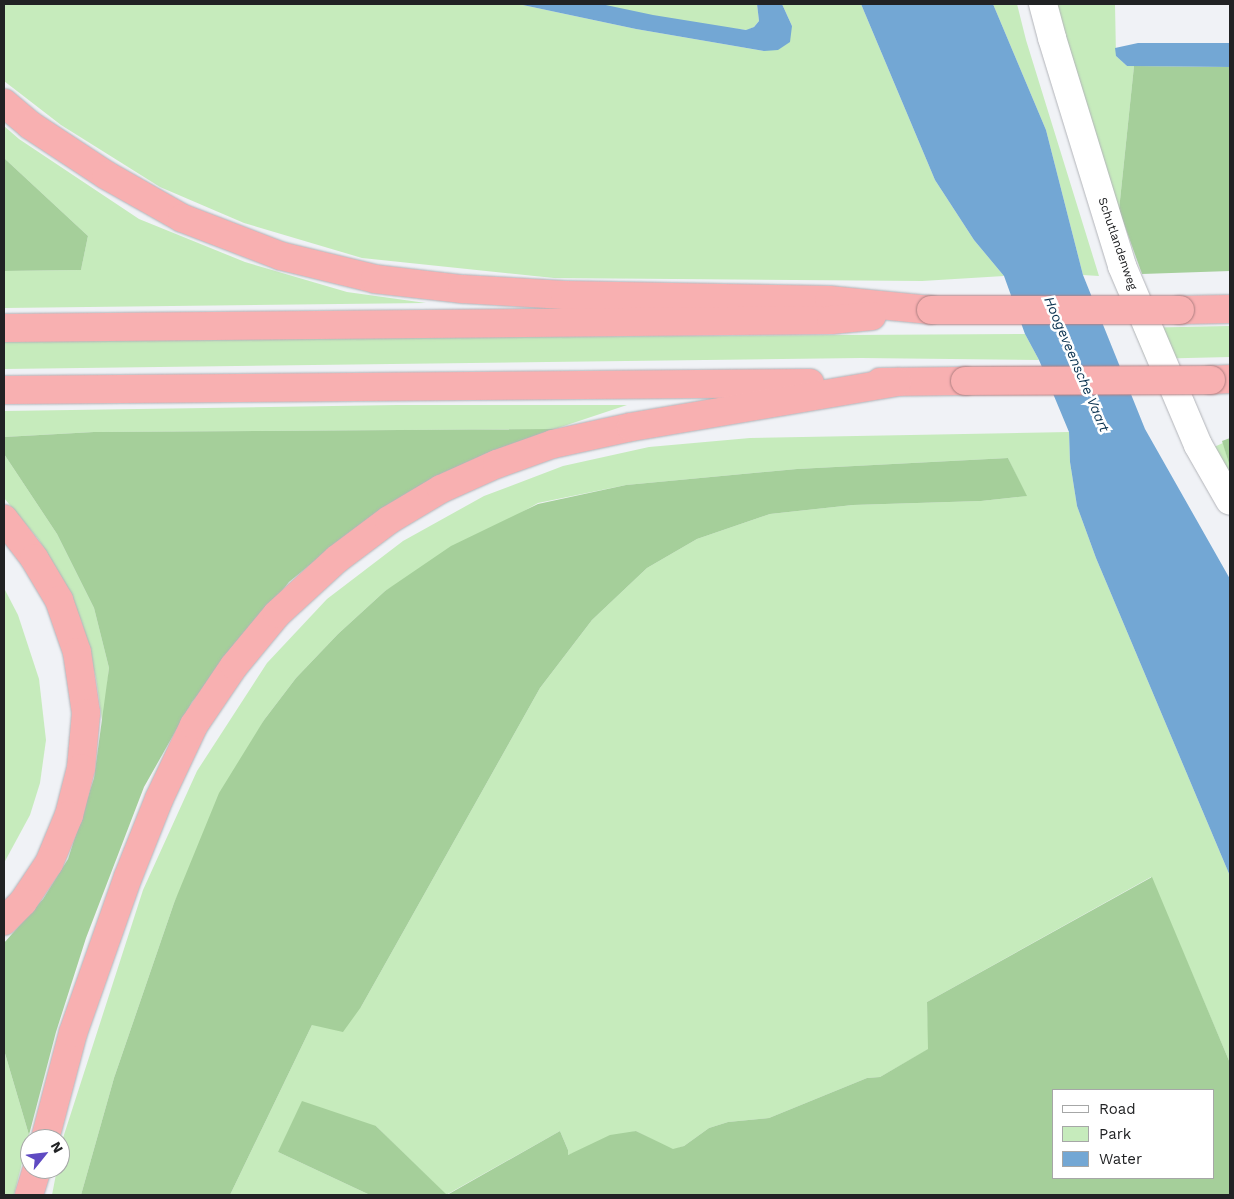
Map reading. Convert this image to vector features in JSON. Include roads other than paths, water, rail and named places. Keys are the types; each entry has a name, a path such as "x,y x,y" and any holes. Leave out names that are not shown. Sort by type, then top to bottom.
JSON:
{"highway":[{"path":"4,102 30,126 106,175 182,218 281,256 375,280 462,289 565,295 829,300 931,310 1230,309"},
{"path":"4,328 831,320 931,310"},
{"path":"4,390 1220,380"},
{"path":"48,1129 73,1033 128,878 159,799 194,725 234,666 277,614 337,559 389,520 441,489 497,464 553,444 631,426 897,382"},
{"path":"4,520 34,558 59,600 77,652 86,713 82,768 69,814 49,863 23,902 4,921"},
{"path":"29,1195 33,1179"}],"street":[{"name":"Schutlandenweg","path":"1043,4 1122,266 1198,445 1230,501"}],"water":[{"path":"518,4 601,4 653,15 746,30 754,27 759,21 757,4 782,4 792,26 790,42 778,50 764,51 636,29"},
{"name":"Hoogeveensche Vaart","path":"861,4 993,4 1046,130 1083,275 1145,429 1230,579 1230,876 1096,558 1077,506 1070,462 1069,432 1039,360 1025,334 1004,276 974,240 935,180"},
{"path":"1138,43 1230,43 1230,67 1127,66 1116,56 1115,48"}]}
